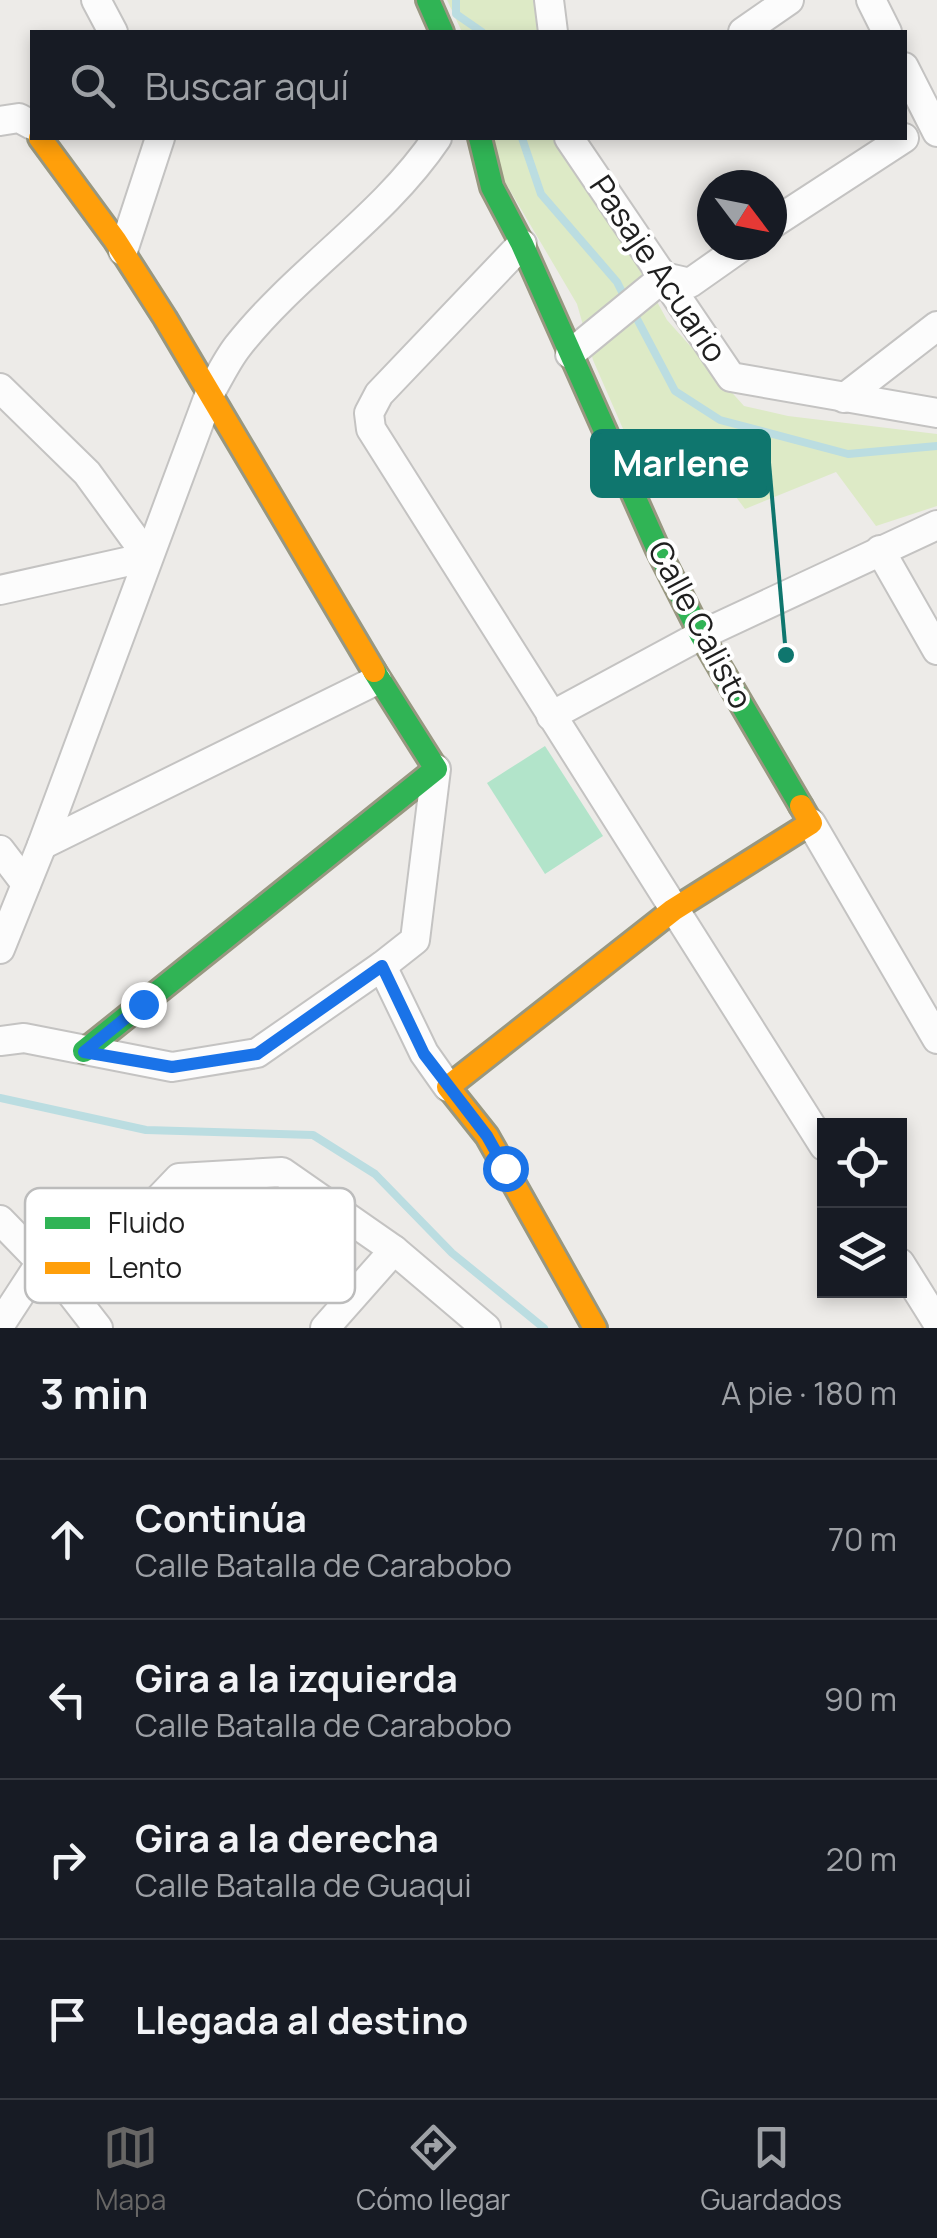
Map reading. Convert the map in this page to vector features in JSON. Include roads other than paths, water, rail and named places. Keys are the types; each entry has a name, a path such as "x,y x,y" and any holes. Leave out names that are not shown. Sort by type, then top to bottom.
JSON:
{"street":[{"path":"96,0 112,30"},
{"path":"428,0 441,30"},
{"path":"549,0 554,30"},
{"path":"745,30 789,0"},
{"path":"871,0 886,30"},
{"path":"907,73 934,126 907,136"},
{"path":"0,122 18,118 30,124"},
{"path":"0,1041 24,1038 172,1067 257,1054 415,940 436,770 377,680 210,392 123,251 41,140"},
{"path":"123,251 159,140"},
{"path":"0,950 210,392 237,347 303,277 394,192 434,140"},
{"name":"Calle Calisto","path":"480,140 492,188 522,244 658,550 702,634 937,1039"},
{"name":"Pasaje Acuario","path":"570,140 731,377 937,413"},
{"path":"787,214 899,140"},
{"path":"522,244 379,394 369,413 372,429 817,1135"},
{"path":"570,354 664,277 690,283 723,260"},
{"path":"844,398 937,326"},
{"path":"0,388 87,473 148,557"},
{"path":"551,716 702,634 937,525"},
{"path":"880,550 937,650"},
{"path":"0,590 148,557"},
{"path":"42,845 377,680"},
{"path":"84,1052 436,770"},
{"path":"448,1087 673,910 812,823"},
{"path":"0,850 26,884"},
{"path":"382,966 424,1054 487,1136 595,1328"},
{"path":"169,1188 179,1178 282,1172 305,1188"},
{"path":"0,1220 25,1245"},
{"path":"355,1223 394,1250 486,1328"},
{"path":"355,1294 394,1250"},
{"path":"907,1274 937,1322"},
{"path":"0,1325 25,1288"},
{"path":"79,1303 98,1328"},
{"path":"325,1328 347,1303"}],"waterway":[{"path":"456,0 456,14 479,30"},
{"path":"523,140 541,194 623,294"},
{"path":"636,317 675,391 720,420 848,454 937,446"},
{"path":"0,1098 146,1130 313,1135 375,1174 452,1253 544,1328"}],"place":[{"name":"Marlene","path":"786,655"}]}
